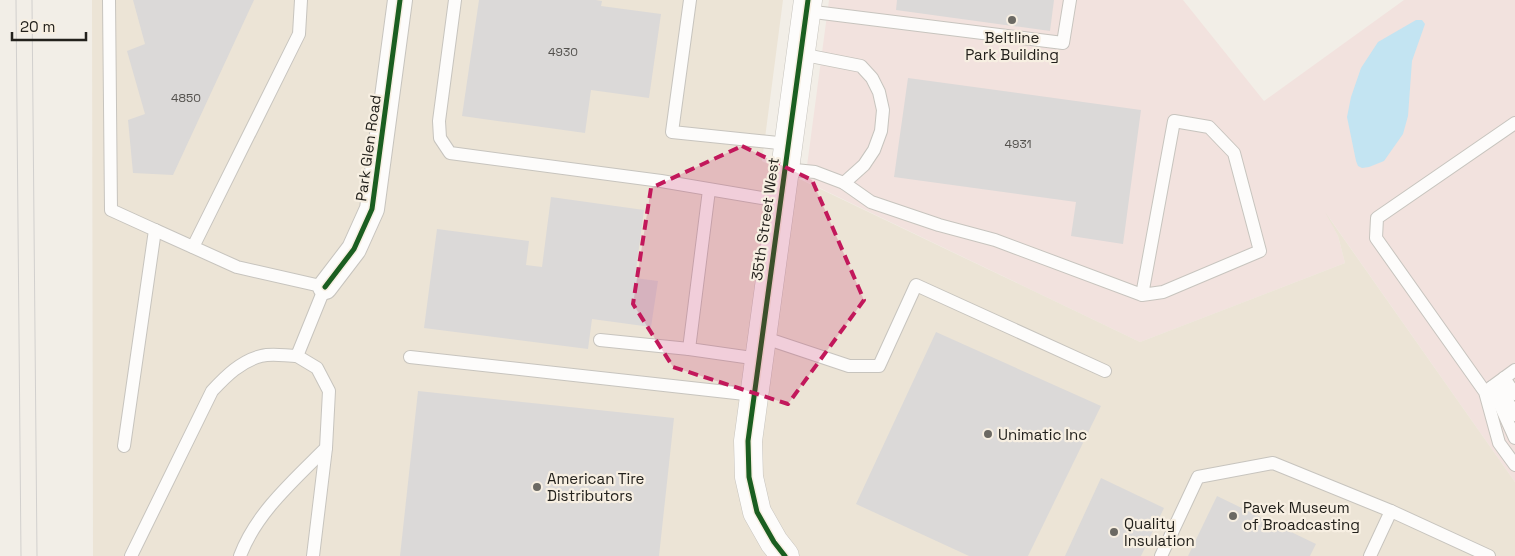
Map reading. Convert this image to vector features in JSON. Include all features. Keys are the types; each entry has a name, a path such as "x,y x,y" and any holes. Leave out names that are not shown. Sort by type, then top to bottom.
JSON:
{"street":[{"name":"Park Glen Road","path":"325,287 354,249 372,209 400,0"},
{"name":"35th Street West","path":"782,555 757,512 749,476 748,441 807,5"}],"lane":[{"path":"110,0 111,210 237,267 325,287 297,356"},
{"path":"192,247 299,34 301,0"},
{"path":"455,0 439,121 440,138 450,153 660,181 780,201"},
{"path":"690,0 672,132 786,157 815,172 844,182 871,202 938,225 994,240 1142,295 1163,292 1260,251 1234,154 1209,127 1174,121 1142,295"},
{"path":"807,5 1063,43 1070,0"},
{"path":"800,54 861,66 872,78 879,92 883,110 881,131 874,150 864,165 844,182"},
{"path":"1515,123 1377,218 1376,238 1515,394"},
{"path":"689,349 709,190"},
{"path":"124,446 155,230"},
{"path":"600,340 689,349 760,348 849,366 879,366 916,285 1105,371"},
{"path":"131,556 212,391 231,371 260,356 274,355 297,356 317,368 329,391 326,448 314,556"},
{"path":"410,357 754,395"},
{"path":"1503,380 1515,415"},
{"path":"1503,380 1515,438"},
{"path":"1503,380 1499,443 1515,465"},
{"path":"240,556 262,516 326,448"},
{"path":"1161,556 1198,477 1273,463 1391,511 1490,556"},
{"path":"1370,556 1391,511"}],"highlighted area":[{"path":"742,146 812,180 864,300 788,404 673,367 633,304 651,188"}],"shaded area":[{"path":"92,0 783,0 762,161 1140,342 1345,263 1338,236 1325,212 1515,482 1515,556 93,556"},
{"path":"829,0 1183,0 1264,101 1404,0 1515,0 1515,482 1328,216 1338,236 1345,263 1140,342 805,181"}],"water":[{"path":"1416,20 1422,20 1425,24 1412,61 1408,116 1403,134 1384,161 1362,168 1358,166 1356,161 1347,117 1351,97 1361,68 1378,42"}],"building":[{"path":"133,0 254,0 173,175 133,173 128,120 145,114 127,51 145,44"},
{"path":"479,0 596,0 602,1 601,6 661,14 649,98 591,90 585,133 462,116"},
{"name":"Beltline Park Building","path":"897,0 1054,0 1050,31 896,10"},
{"path":"908,78 1141,110 1123,244 1071,236 1076,202 894,177"},
{"path":"551,197 644,210 635,278 658,281 651,327 592,319 588,349 424,328 437,229 529,241 526,265 542,267"},
{"name":"Unimatic Inc","path":"936,332 1101,406 1028,556 969,556 856,504"},
{"name":"American Tire Distributors","path":"418,391 674,418 659,556 400,556"},
{"name":"Quality Insulation","path":"1101,478 1164,508 1141,556 1065,556"},
{"name":"Pavek Museum of Broadcasting","path":"1217,496 1316,544 1310,556 1188,556"}],"tram line":[{"path":"16,0 21,556"},
{"path":"32,0 37,556"}],"cycle path":[{"path":"325,287 354,249 372,209 400,0"},
{"path":"785,556 774,542 757,512 749,477 748,441 808,0"}],"place":[{"name":"Beltline Park Building","path":"1012,20"},
{"name":"Unimatic Inc","path":"988,434"},
{"name":"American Tire Distributors","path":"537,487"},
{"name":"Pavek Museum of Broadcasting","path":"1233,516"},
{"name":"Quality Insulation","path":"1114,532"}]}
